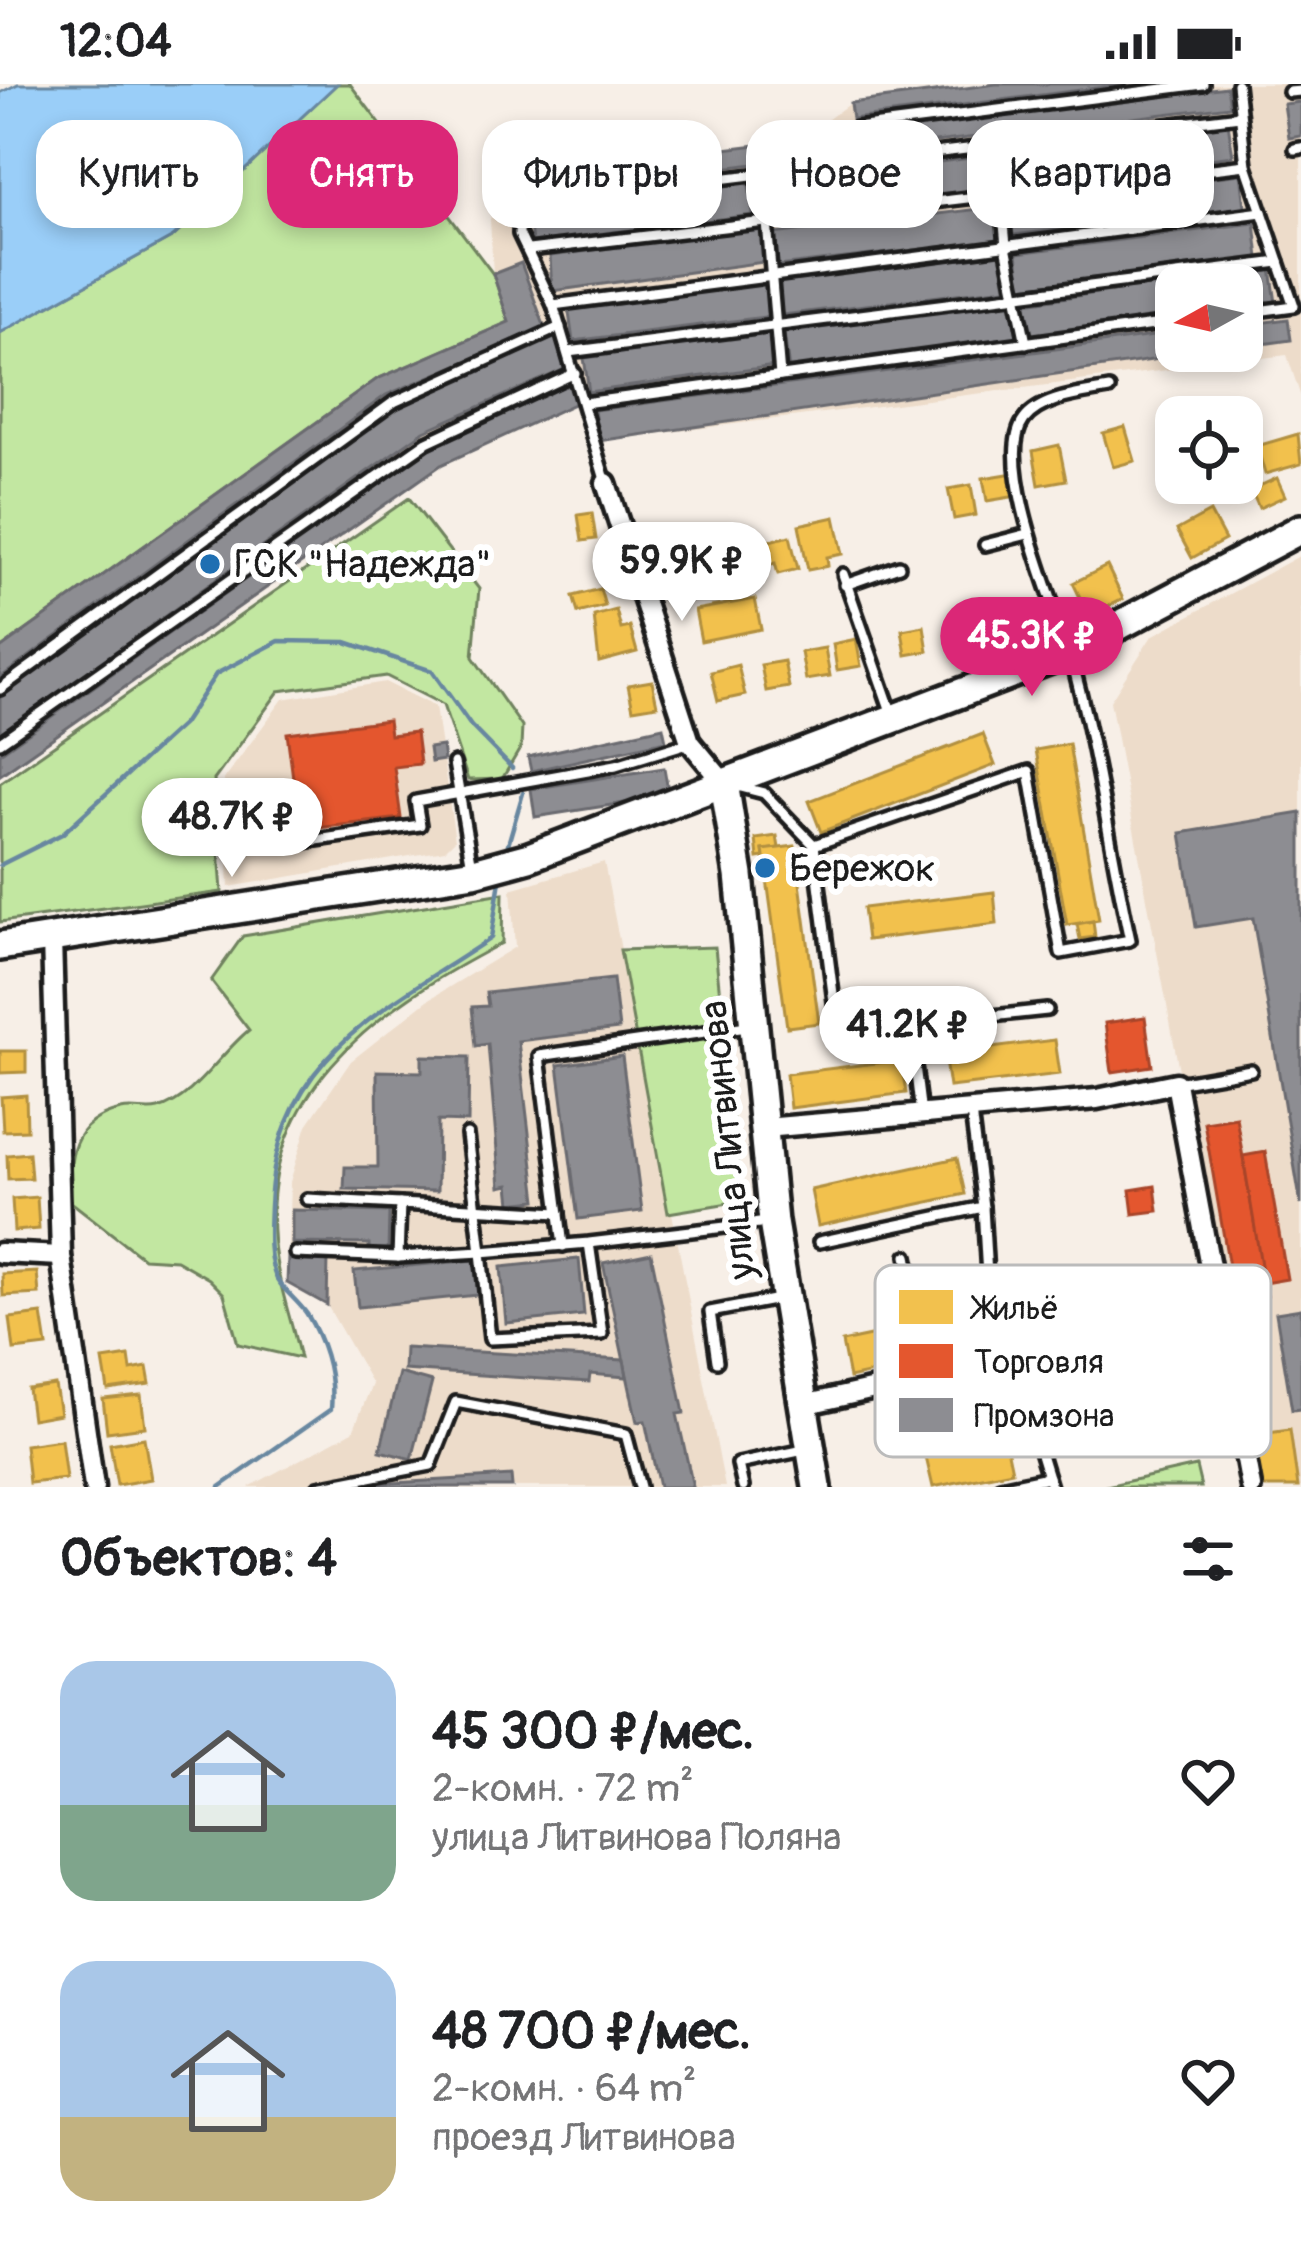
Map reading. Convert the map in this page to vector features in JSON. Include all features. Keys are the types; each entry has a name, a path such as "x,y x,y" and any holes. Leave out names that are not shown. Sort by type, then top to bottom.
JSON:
{"main road":[{"path":"0,946 473,872 1069,652 1301,530"},
{"name":"улица Литвинова","path":"724,783 773,1222 817,1487"}],"street":[{"path":"606,483 691,742 724,783"},
{"path":"52,939 61,1256 94,1487"},
{"path":"765,1129 1097,1099 1176,1083 1209,1265"},
{"path":"0,1253 61,1256"},
{"path":"803,1405 875,1389"},
{"path":"1245,1457 1251,1487"}],"lane":[{"path":"919,120 1203,84"},
{"path":"1237,84 1246,165 1294,306 1263,311"},
{"path":"1206,120 1240,116"},
{"path":"1214,169 1246,165"},
{"path":"606,483 553,305 519,234 520,203 746,176"},
{"path":"553,305 1262,212"},
{"path":"529,250 746,224"},
{"path":"767,228 780,376"},
{"path":"1005,228 1026,343"},
{"path":"568,352 1279,262"},
{"path":"584,403 1155,325"},
{"path":"0,689 394,402 560,327"},
{"path":"0,742 428,442 575,373"},
{"path":"814,845 1029,771 1061,953 1130,940 1069,652 1028,534 1020,481 1022,422 1036,409 1109,388"},
{"path":"985,545 1028,534"},
{"path":"639,586 725,565"},
{"path":"893,717 844,580 899,566"},
{"path":"280,825 282,844 420,825 416,801 616,765 691,742"},
{"path":"454,763 473,872"},
{"path":"724,783 764,793 814,845 838,1033 1047,1010"},
{"path":"563,1246 539,1056 754,1025"},
{"path":"910,1025 921,1114"},
{"path":"1176,1083 1251,1070"},
{"path":"970,1108 986,1265"},
{"path":"466,1135 478,1205 490,1339 602,1334 590,1243"},
{"path":"307,1199 478,1205 560,1214"},
{"path":"398,1257 400,1204"},
{"path":"819,1242 983,1208"},
{"path":"295,1252 398,1257 481,1252 773,1222"},
{"path":"908,1256 910,1265"},
{"path":"717,1361 710,1312 785,1298"},
{"path":"319,1487 431,1465 455,1402 626,1434 640,1487"},
{"path":"743,1487 738,1464 810,1449"},
{"path":"1000,1487 1049,1482"}],"shaded area":[{"path":"996,84 1301,84 1301,397 1287,355 1263,358 1263,264 1155,264 1155,371 598,441 577,402 441,465 0,775 0,649 377,379 509,322 493,274 490,228 722,228 722,148 746,145 746,228 943,228 943,120 827,120 850,103"},
{"path":"1301,555 1301,1487 1257,1487 1251,1457 1271,1457 1271,1265 1215,1265 1110,701 1152,636"},
{"path":"385,682 435,707 455,840 445,850 229,887 224,779 283,699"},
{"path":"604,862 725,1487 249,1487 353,1431 372,1384 327,1305 287,1283 290,1182 307,1125 351,1061 428,1000 515,947 511,889"}],"green space":[{"path":"337,84 350,84 377,120 298,120"},
{"path":"267,149 267,228 458,227 493,274 509,322 377,379 0,649 0,333 183,228 243,228 243,172"},
{"path":"409,498 479,589 473,657 522,727 521,747 502,779 468,780 443,705 386,676 279,691 214,780 222,892 0,922 0,783"},
{"path":"503,893 502,943 409,997 368,1029 332,1065 303,1105 282,1151 273,1202 276,1260 300,1358 238,1344 224,1294 209,1279 176,1260 143,1258 71,1202 72,1156 91,1123 121,1110 154,1110 171,1103 249,1030 211,981 243,936"},
{"path":"715,947 741,1201 668,1213 620,950"},
{"path":"1196,1466 1201,1487 1102,1487"}],"water":[{"path":"18,84 337,84 298,120 267,120 267,149 243,172 243,120 36,120 36,228 183,228 0,333 0,93"}],"building: Жильё":[{"path":"1125,427 1135,461 1113,467 1103,433"},
{"path":"1298,434 1301,464 1265,474 1263,444"},
{"path":"1059,445 1066,480 1039,485 1033,451"},
{"path":"1014,473 1017,496 987,501 983,478"},
{"path":"1277,478 1285,496 1259,508 1263,484"},
{"path":"971,485 976,515 954,519 948,489"},
{"path":"1210,512 1225,540 1192,558 1177,530"},
{"path":"592,513 596,539 582,541 578,515"},
{"path":"835,517 843,554 827,557 828,566 808,570 799,525"},
{"path":"790,536 798,569 778,574 775,563 757,567 752,545"},
{"path":"1107,566 1123,599 1089,616 1073,583"},
{"path":"600,589 605,606 578,613 573,596"},
{"path":"755,599 761,629 701,641 695,610"},
{"path":"994,608 1000,639 974,644 968,614"},
{"path":"616,610 621,629 630,627 637,652 599,662 594,616"},
{"path":"1049,615 1052,637 1007,644 1004,622"},
{"path":"924,626 928,651 906,655 902,630"},
{"path":"856,639 861,666 837,670 833,644"},
{"path":"825,648 830,676 806,680 801,652"},
{"path":"784,661 789,687 766,691 761,665"},
{"path":"738,665 745,695 718,701 711,672"},
{"path":"652,681 657,705 633,709 628,685"},
{"path":"983,734 995,765 821,832 809,801"},
{"path":"1069,744 1099,920 1067,925 1036,750"},
{"path":"777,836 779,848 763,850 764,857 758,858 756,839"},
{"path":"795,846 819,1023 787,1027 763,850"},
{"path":"994,892 997,924 867,940 863,908"},
{"path":"1093,921 1095,937 1080,939 1077,924"},
{"path":"1055,1040 1060,1074 949,1087 944,1054"},
{"path":"0,1051 26,1051 26,1072 0,1073"},
{"path":"901,1060 906,1093 790,1108 786,1074"},
{"path":"26,1095 27,1130 3,1131 1,1097"},
{"path":"29,1153 31,1178 8,1179 7,1155"},
{"path":"957,1158 965,1194 818,1226 811,1190"},
{"path":"37,1197 39,1229 14,1231 12,1199"},
{"path":"37,1272 39,1294 3,1296 2,1274"},
{"path":"42,1314 47,1346 14,1350 10,1318"},
{"path":"875,1335 875,1372 849,1378 842,1342"},
{"path":"129,1356 131,1370 147,1367 150,1384 108,1390 103,1360"},
{"path":"55,1385 60,1414 32,1419 28,1389"},
{"path":"141,1395 145,1427 107,1432 103,1399"},
{"path":"1290,1430 1298,1487 1262,1487 1257,1457 1271,1457 1271,1433"},
{"path":"144,1438 151,1479 117,1485 110,1444"},
{"path":"61,1440 66,1479 29,1483 25,1445"},
{"path":"926,1457 1009,1457 1012,1471 933,1487"}],"building: Торговля":[{"path":"388,720 390,735 416,732 420,764 394,767 401,818 300,830 287,733"},
{"path":"1145,1017 1152,1066 1112,1072 1105,1023"},
{"path":"1236,1117 1262,1265 1229,1265 1204,1122"},
{"path":"1265,1152 1287,1279 1271,1282 1271,1265 1261,1265 1243,1156"},
{"path":"1155,1186 1158,1211 1133,1214 1130,1190"}],"building: Промзона":[{"path":"996,84 1128,84 852,119 850,103"},
{"path":"1227,87 1230,106 1115,120 967,120 967,138 943,141 943,122"},
{"path":"1301,102 1301,136 1289,138 1284,104"},
{"path":"1228,123 1233,156 1214,158 1214,125"},
{"path":"746,146 746,165 722,168 722,149"},
{"path":"967,159 967,192 943,195 943,162"},
{"path":"1241,174 1245,207 1214,211 1214,177"},
{"path":"746,179 746,216 722,219 722,183"},
{"path":"967,211 967,228 999,228 1000,240 777,266 773,234 823,228 943,228 943,213"},
{"path":"1255,223 1259,258 1155,264 1155,271 1021,287 1017,253"},
{"path":"530,228 647,228 532,242"},
{"path":"761,228 764,262 552,291 550,256"},
{"path":"1012,228 1071,228 1013,235"},
{"path":"1002,254 1006,288 782,315 778,280"},
{"path":"521,263 545,328 386,395 0,678 0,649 377,379 509,322 493,274"},
{"path":"1271,269 1276,303 1263,305 1263,270"},
{"path":"769,281 773,316 573,341 568,306"},
{"path":"1155,285 1155,320 1029,337 1025,303"},
{"path":"1014,301 1019,337 789,369 784,333"},
{"path":"1288,319 1291,340 1263,344 1263,322"},
{"path":"770,332 775,366 589,392 584,358"},
{"name":"ГСК \"Надежда\"","path":"557,336 569,367 424,431 0,734 0,696 408,399"},
{"path":"1155,336 1155,360 598,441 594,410"},
{"path":"569,381 578,402 441,465 0,775 0,753 435,445"},
{"path":"663,727 666,741 531,771 528,757"},
{"path":"442,746 444,760 431,762 429,748"},
{"path":"664,768 669,796 535,817 531,789"},
{"path":"1301,813 1301,1205 1253,918 1196,927 1181,833"},
{"path":"613,979 619,1029 518,1041 537,1200 511,1203 509,1185 500,1187 488,1044 476,1046 472,1007 488,1006 486,993"},
{"path":"422,1056 469,1057 468,1122 438,1121 437,1191 344,1189 345,1167 378,1167 377,1071 422,1072"},
{"path":"622,1056 642,1211 578,1219 558,1065"},
{"path":"292,1210 389,1212 388,1252 369,1252 369,1244 292,1243"},
{"path":"651,1253 684,1413 677,1414 693,1487 659,1487 645,1421 637,1422 603,1263"},
{"path":"288,1257 328,1258 327,1305 287,1283"},
{"path":"579,1259 584,1315 506,1323 501,1267"},
{"path":"474,1260 478,1295 358,1307 354,1271"},
{"path":"1301,1309 1301,1409 1292,1410 1276,1313"},
{"path":"405,1348 624,1360 627,1377 590,1374 589,1382 404,1370"},
{"path":"399,1373 432,1382 412,1459 380,1451"},
{"path":"511,1476 512,1487 360,1487 360,1485"}],"waterway":[{"path":"0,865 62,834 183,724 216,674 279,641 346,642 432,671 471,726 512,768"},
{"path":"506,851 523,793"},
{"path":"220,1487 331,1409 323,1348 307,1314 277,1279 270,1253 277,1154 292,1111 314,1074 342,1043 491,938 501,874"}],"place":[{"name":"ГСК \"Надежда\"","path":"210,564"},
{"name":"Бережок","path":"765,868"}]}
